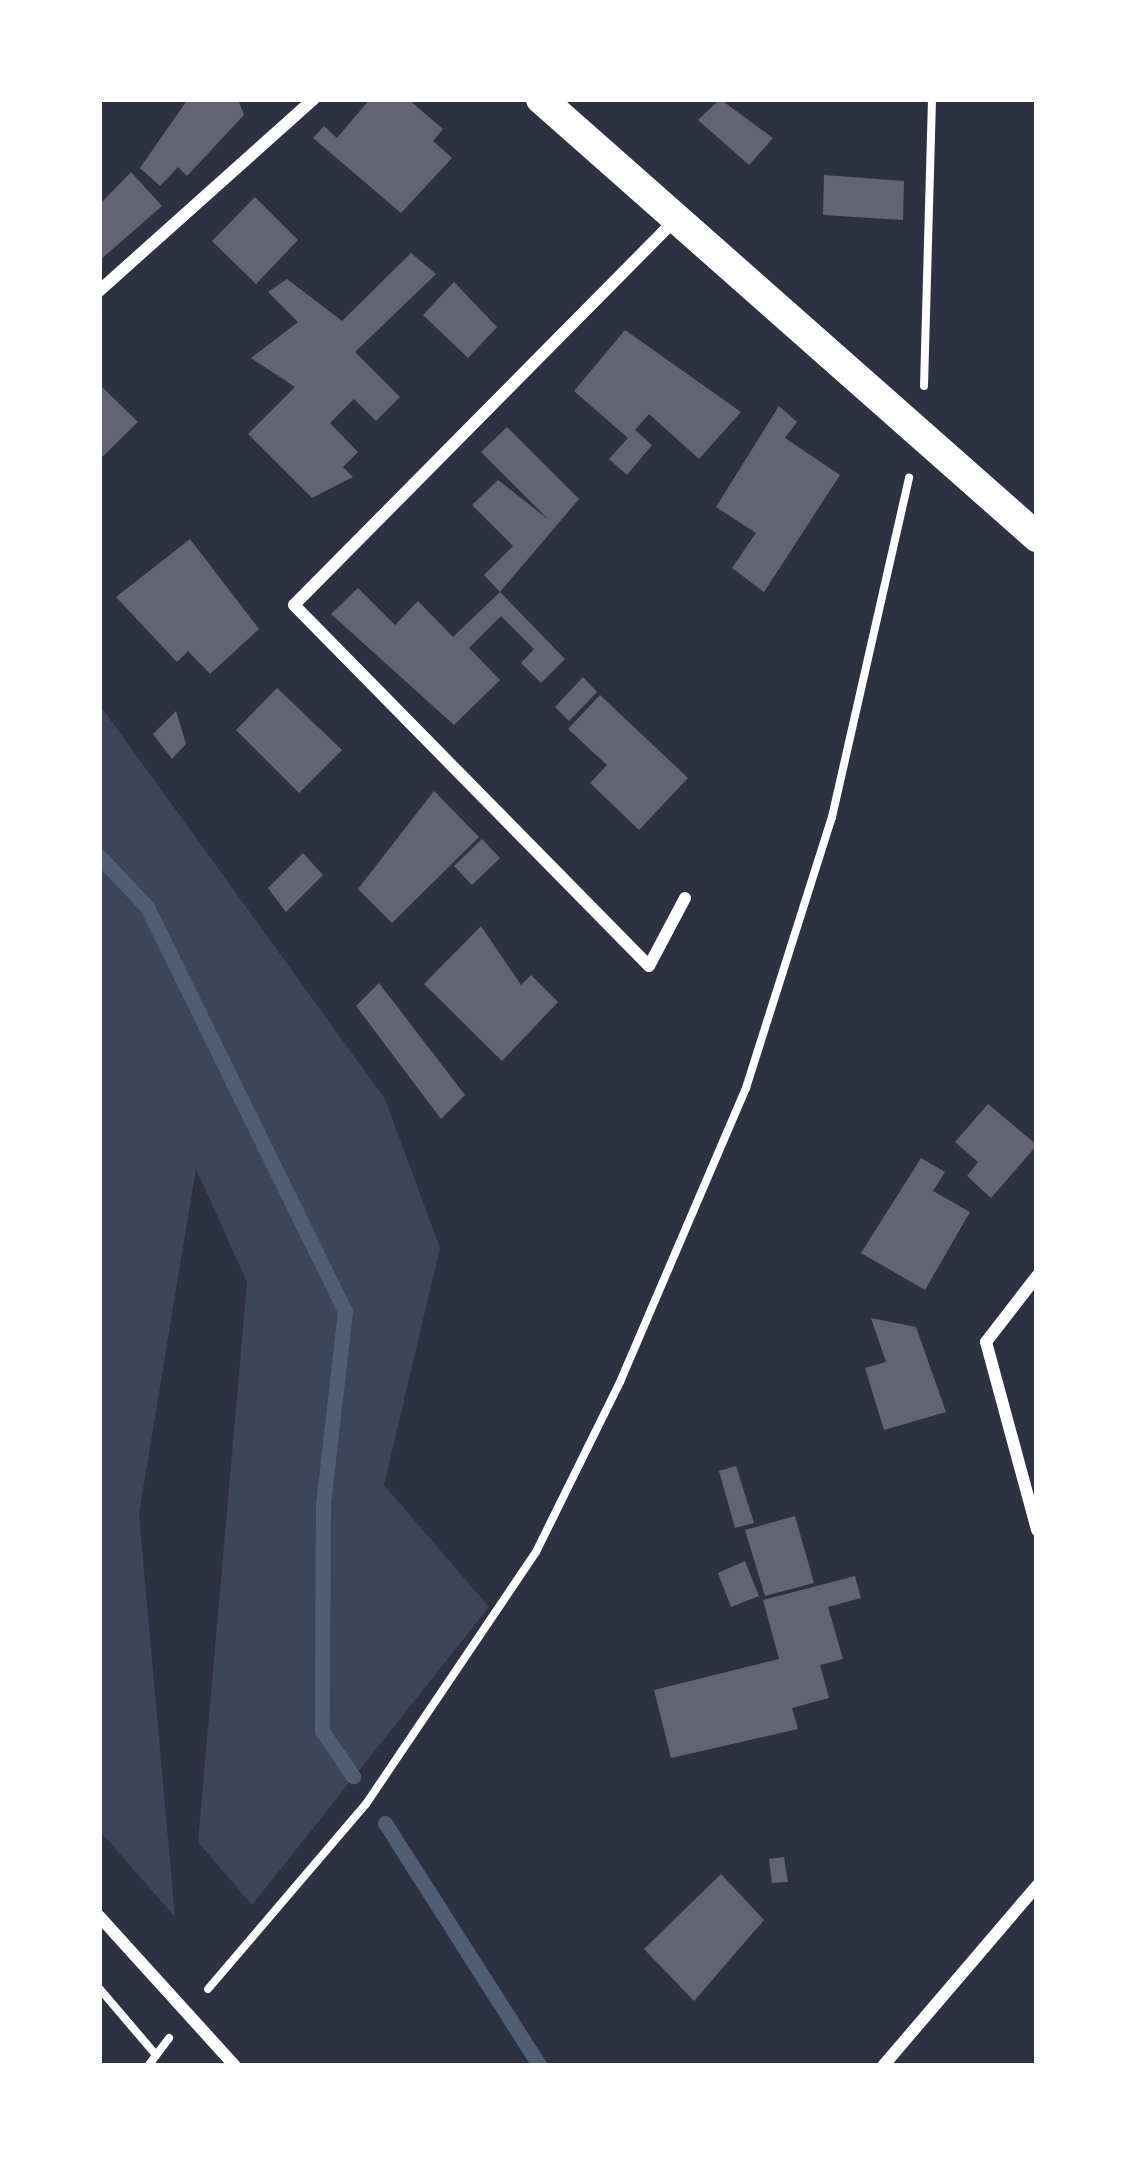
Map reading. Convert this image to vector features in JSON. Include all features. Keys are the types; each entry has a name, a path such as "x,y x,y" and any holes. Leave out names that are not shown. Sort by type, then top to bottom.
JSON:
{"main road":[{"path":"541,99 679,216 1037,537"}],"street":[{"path":"99,291 314,99"},
{"path":"679,216 294,605 650,966 686,898"},
{"path":"1037,1276 986,1342 1037,1530"},
{"path":"883,2066 1037,1886"},
{"path":"99,1916 235,2066"}],"path":[{"path":"187,2013 366,1804 536,1552 620,1382 754,1065 832,817 920,436 932,99"},
{"path":"99,1988 156,2055"}],"shaded area":[{"path":"99,704 385,1099 440,1248 384,1485 489,1607 252,1905 198,1842 247,1282 196,1169 139,1514 175,1917 99,1830"}],"building":[{"path":"188,99 238,99 244,115 187,176 178,167 160,186 140,168"},
{"path":"370,99 408,99 443,129 433,141 452,158 401,213 313,138 324,126 337,138"},
{"path":"720,99 773,138 749,165 698,120"},
{"path":"131,172 162,206 99,261 99,205"},
{"path":"824,175 904,181 903,220 823,215"},
{"path":"255,197 298,240 256,284 212,241"},
{"path":"411,253 436,274 355,352 400,397 376,421 354,399 330,423 358,452 343,467 353,477 312,498 248,434 295,387 251,358 298,322 268,292 287,279 342,321"},
{"path":"454,282 497,327 468,358 423,315"},
{"path":"625,330 741,412 699,459 649,414 635,430 652,445 627,475 609,459 628,438 574,391"},
{"path":"99,384 138,422 99,460"},
{"path":"779,406 797,422 785,438 840,475 764,592 732,568 756,533 716,507"},
{"path":"507,427 579,499 500,592 484,575 513,546 472,505 498,480 549,520 481,452"},
{"path":"190,539 259,629 210,674 188,651 177,662 116,597"},
{"path":"358,588 395,625 418,601 453,637 500,592 565,659 541,683 521,663 534,649 501,616 469,648 500,680 454,725 331,614"},
{"path":"583,677 597,692 569,721 555,707"},
{"path":"277,688 342,750 299,793 236,730"},
{"path":"600,695 688,778 639,830 590,783 607,765 568,729"},
{"path":"176,711 186,744 172,759 153,734"},
{"path":"434,791 479,837 392,923 358,889"},
{"path":"482,839 500,858 472,885 454,866"},
{"path":"303,853 323,875 286,912 268,888"},
{"path":"481,926 521,985 531,975 558,1002 502,1061 424,984"},
{"path":"379,983 465,1095 441,1119 356,1006"},
{"path":"988,1104 1037,1145 991,1198 967,1176 978,1162 955,1142"},
{"path":"921,1158 945,1172 933,1191 970,1212 925,1290 861,1253"},
{"path":"871,1318 916,1327 946,1412 884,1430 865,1368 886,1362"},
{"path":"736,1466 754,1523 735,1528 719,1471"},
{"path":"795,1516 814,1583 765,1596 745,1530"},
{"path":"745,1561 759,1596 731,1607 718,1573"},
{"path":"855,1576 861,1598 828,1607 843,1659 820,1665 829,1698 792,1708 798,1729 671,1758 654,1690 779,1659 763,1600"},
{"path":"784,1857 788,1882 772,1883 769,1859"},
{"path":"721,1874 764,1920 694,2001 644,1949"}],"waterway":[{"path":"99,856 147,907 345,1311 323,1505 322,1731 353,1776"},
{"path":"385,1823 540,2066"}]}
